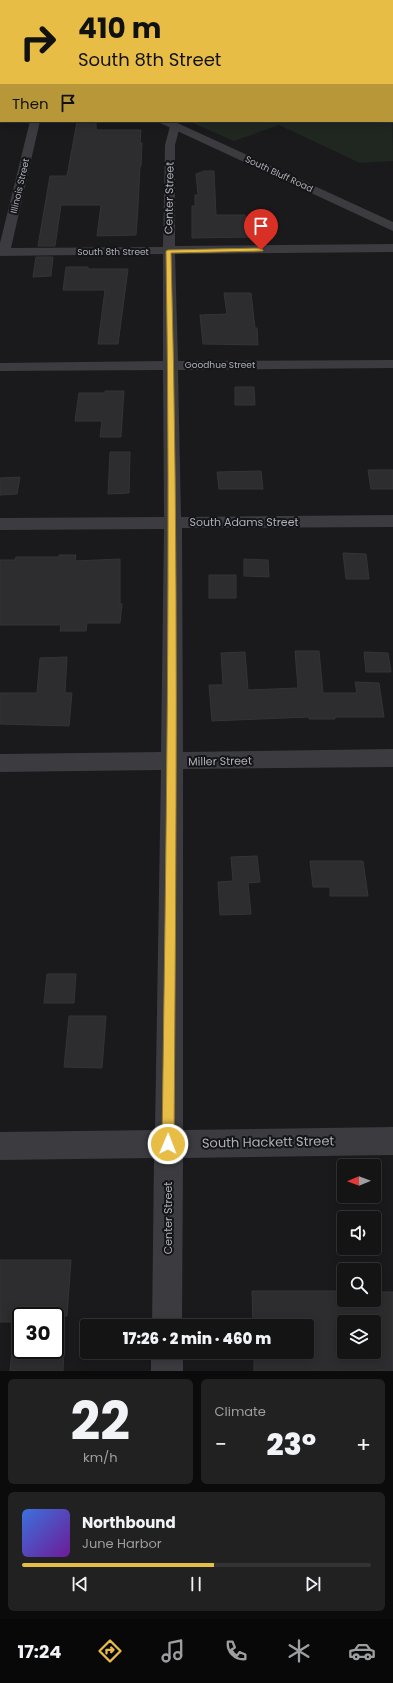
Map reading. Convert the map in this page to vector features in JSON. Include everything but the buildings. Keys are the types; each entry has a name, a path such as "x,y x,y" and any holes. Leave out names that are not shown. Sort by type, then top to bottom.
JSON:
{"street":[{"name":"Illinois Street","path":"2,252 35,122"},
{"name":"South Bluff Road","path":"170,123 393,227"},
{"name":"Center Street","path":"167,1319 172,761 171,365 168,251 170,123"},
{"name":"South 8th Street","path":"2,252 393,248"},
{"name":"Goodhue Street","path":"0,367 393,364"},
{"name":"South Adams Street","path":"0,524 393,521"},
{"name":"Miller Street","path":"0,763 393,758"},
{"name":"South Hackett Street","path":"0,1146 393,1141"},
{"path":"167,1359 167,1371"}],"shaded area":[{"path":"190,122 392,122 393,161 360,163 279,125 234,141"}],"route":[{"path":"168,1144 172,761 171,381 168,251 261,250"}]}
